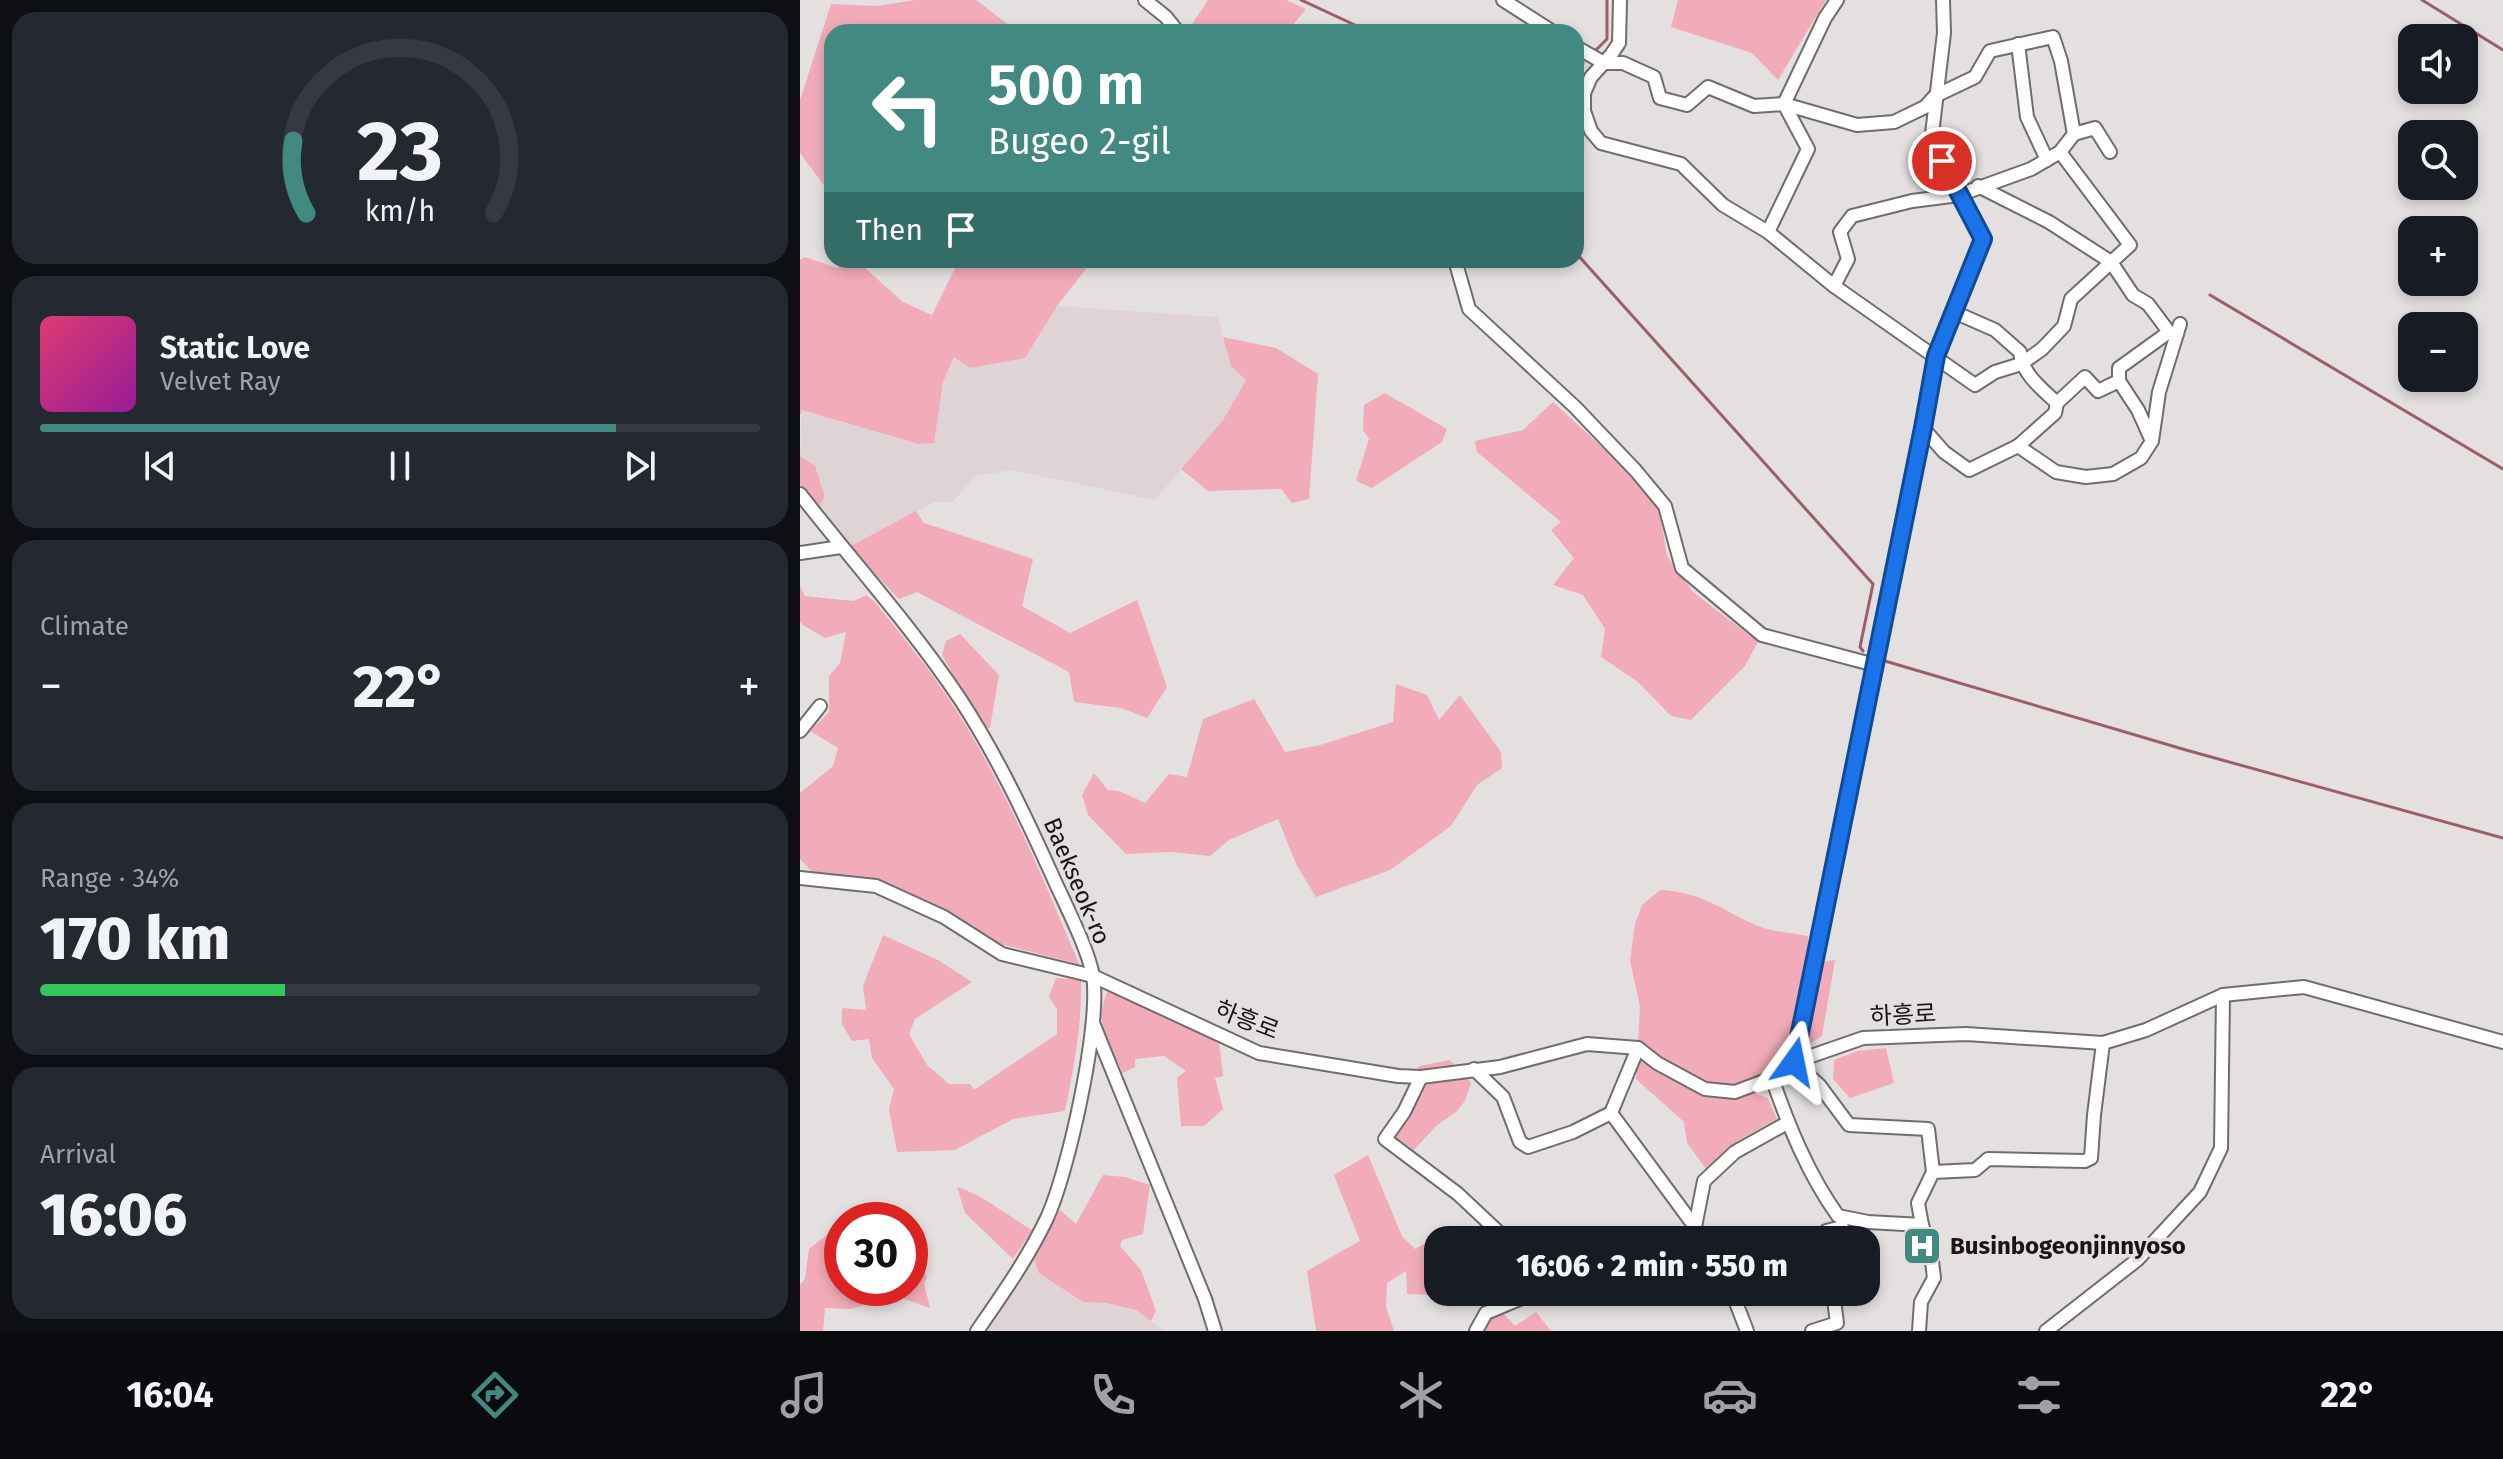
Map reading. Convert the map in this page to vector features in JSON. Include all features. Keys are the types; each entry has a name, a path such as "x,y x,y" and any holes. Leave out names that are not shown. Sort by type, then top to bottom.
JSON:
{"street":[{"path":"1145,0 1172,24"},
{"path":"1503,0 1540,24"},
{"path":"1620,0 1619,43 1591,77 1584,93 1584,111 1591,131 1601,143 1681,164 1723,205 1768,232 1834,286 1975,385 1995,372 2021,364 2042,349 2064,326 2071,299 2130,245 2060,152"},
{"path":"1784,104 1825,18 1837,0"},
{"path":"1919,1331 1921,1302 1934,1278 1918,1203 1933,1172 1928,1129 1849,1125 1820,1086 1794,1062 1936,356 1983,239 1942,161 1932,134 1944,33 1943,0"},
{"path":"1584,52 1604,63 1623,63 1654,77 1660,98 1687,105 1708,87 1754,106 1784,104 1857,125 1894,122 1925,107 1935,96 1975,77 1990,51 2053,37 2061,61 2074,134"},
{"path":"2018,44 2027,117 2047,160"},
{"path":"1768,232 1808,149 1784,104"},
{"path":"1834,286 1848,259 1840,232 1852,216 1912,201 1959,195 2031,169 2060,152 2074,134 2095,128 2110,152"},
{"path":"1978,186 2049,222 2111,262 2133,295 2148,304 2175,330"},
{"path":"1457,268 1469,309 1575,407 1665,506 1682,568 1762,635 1875,665"},
{"path":"1954,312 1995,330 2020,352 2021,364 2057,403"},
{"path":"2152,441 2138,410 2119,381 2119,368 2175,330"},
{"path":"2018,446 2056,472 2086,477 2113,474 2141,458 2152,441 2159,392 2175,330"},
{"path":"1923,428 1944,452 1969,470 2018,446 2055,413 2057,403 2085,377 2098,391 2119,381"},
{"name":"Baekseok-ro","path":"800,494 960,699 1021,807 1073,922 1093,976 1093,1023 1068,1149 1048,1216 1007,1288 977,1331"},
{"path":"800,553 841,547"},
{"path":"800,731 820,706"},
{"name":"하흥로","path":"800,878 876,886 944,917 1002,954 1093,976 1259,1053 1421,1077 1500,1067 1587,1044 1638,1048 1657,1063 1705,1089 1735,1092 1772,1078 1794,1062 1863,1038 1966,1034 2103,1043 2146,1030 2223,995 2304,987 2503,1042"},
{"path":"2046,1331 2137,1260 2200,1192 2221,1148 2223,995"},
{"path":"1093,1023 1205,1299 1215,1331"},
{"path":"1933,1172 1975,1170 1988,1159 2085,1161 2091,1158 2103,1043"},
{"path":"1474,1069 1503,1097 1520,1142 1528,1147 1573,1132 1611,1113 1638,1048"},
{"path":"1421,1077 1404,1112 1385,1139 1458,1194 1492,1226"},
{"path":"1772,1078 1787,1123 1806,1163 1838,1216 1868,1222 1922,1225"},
{"path":"1611,1113 1694,1226"},
{"path":"1695,1226 1704,1181 1735,1152 1787,1123"},
{"path":"1476,1331 1486,1313 1503,1306"},
{"path":"1737,1306 1747,1331"},
{"path":"1812,1331 1837,1323 1835,1306"}],"shaded area":[{"path":"916,0 976,0 1008,24 825,24 831,4 877,6"},
{"path":"1208,0 1286,0 1306,9 1294,24 1192,24"},
{"path":"1678,0 1826,0 1778,80 1752,53 1671,27"},
{"path":"824,26 824,185 800,153 800,100"},
{"path":"805,257 824,264 824,268 865,268 903,302 932,315 955,268 1087,268 1057,306 1025,358 970,368 954,357 943,382 934,443 919,444 802,410 800,416 800,260"},
{"path":"1057,306 1218,317 1231,366 1246,380 1223,420 1155,500 1013,470 975,476 953,502 934,502 849,547 818,507 825,497 815,467 800,456 802,410 919,444 934,443 943,382 955,356 1025,358"},
{"path":"1223,337 1276,348 1318,374 1309,499 1292,503 1281,489 1208,491 1181,469 1223,420 1246,380 1231,366"},
{"path":"1385,393 1447,429 1442,442 1372,488 1356,481 1369,439 1363,430 1364,405"},
{"path":"1553,402 1613,457 1659,509 1667,556 1693,592 1758,642 1745,666 1691,720 1671,716 1638,682 1601,657 1605,629 1583,595 1553,585 1574,558 1551,530 1561,522 1477,452 1475,441 1523,430"},
{"path":"800,456 815,466 825,497 818,507 800,484"},
{"path":"916,511 924,523 1033,559 1022,606 1070,633 1137,600 1167,687 1147,718 1121,708 1074,702 1069,672 917,592 899,599 849,547"},
{"path":"800,586 805,596 854,601 866,595 875,602 927,668 992,771 1079,964 1000,944 878,879 814,874 800,859 800,793 833,766 838,748 810,731 829,712 829,676 840,663 846,632 825,638 800,622"},
{"path":"960,634 999,675 990,728 983,728 942,655 946,641"},
{"path":"1396,684 1427,695 1439,720 1460,695 1501,752 1502,768 1477,785 1451,826 1390,870 1316,897 1297,866 1278,819 1229,840 1210,856 1171,852 1126,854 1088,815 1082,795 1094,773 1108,790 1119,791 1145,803 1169,774 1187,777 1203,719 1254,699 1285,752 1320,745 1393,722"},
{"path":"1660,890 1700,898 1764,928 1808,936 1807,964 1835,960 1822,1036 1758,1076 1756,1094 1768,1098 1777,1119 1739,1140 1706,1169 1687,1143 1684,1122 1636,1079 1640,1006 1630,961 1635,924 1642,905"},
{"path":"883,935 938,960 972,982 915,1019 909,1034 927,1065 949,1084 970,1084 974,1090 1057,1034 1057,1009 1049,997 1056,978 1081,980 1079,1030 1065,1111 1013,1119 955,1150 897,1152 889,1109 894,1089 872,1058 869,1039 852,1041 842,1024 842,1008 866,1010 863,986"},
{"path":"1108,991 1219,1042 1223,1076 1215,1078 1223,1109 1204,1126 1181,1126 1177,1078 1186,1071 1164,1056 1135,1059 1135,1067 1123,1073 1102,1024 1103,1003"},
{"path":"1886,1048 1894,1083 1850,1098 1833,1079 1834,1060 1858,1051"},
{"path":"1450,1060 1471,1083 1465,1101 1414,1150 1386,1130 1419,1066"},
{"path":"1368,1155 1402,1236 1415,1249 1424,1244 1424,1295 1407,1294 1406,1271 1387,1283 1386,1307 1394,1331 1316,1331 1307,1271 1360,1241 1334,1175"},
{"path":"1103,1175 1125,1177 1150,1185 1143,1234 1122,1240 1120,1246 1141,1270 1156,1311 1151,1321 1136,1310 1106,1303 1083,1302 1039,1273 1033,1255 1060,1210 1076,1224"},
{"path":"957,1187 985,1200 1032,1230 1013,1259 965,1213"},
{"path":"824,1237 824,1306 860,1306 851,1309 825,1308 823,1331 800,1331 800,1285 805,1279 809,1249"},
{"path":"1033,1255 1082,1302 1106,1303 1136,1310 1164,1331 985,1331"},
{"path":"1502,1312 1515,1326 1536,1312 1551,1331 1485,1331 1491,1318"}],"waterway":[{"path":"1301,0 1353,24"},
{"path":"1596,50 1607,39 1607,0"},
{"path":"2422,0 2503,50"},
{"path":"1584,262 1873,584 1860,647 1863,651"},
{"path":"2210,295 2503,469"},
{"path":"1885,661 2186,750 2503,838"}],"place":[{"name":"Businbogeonjinnyoso","path":"1922,1246"}],"route":[{"path":"1794,1062 1936,356 1983,239 1942,161"}]}
